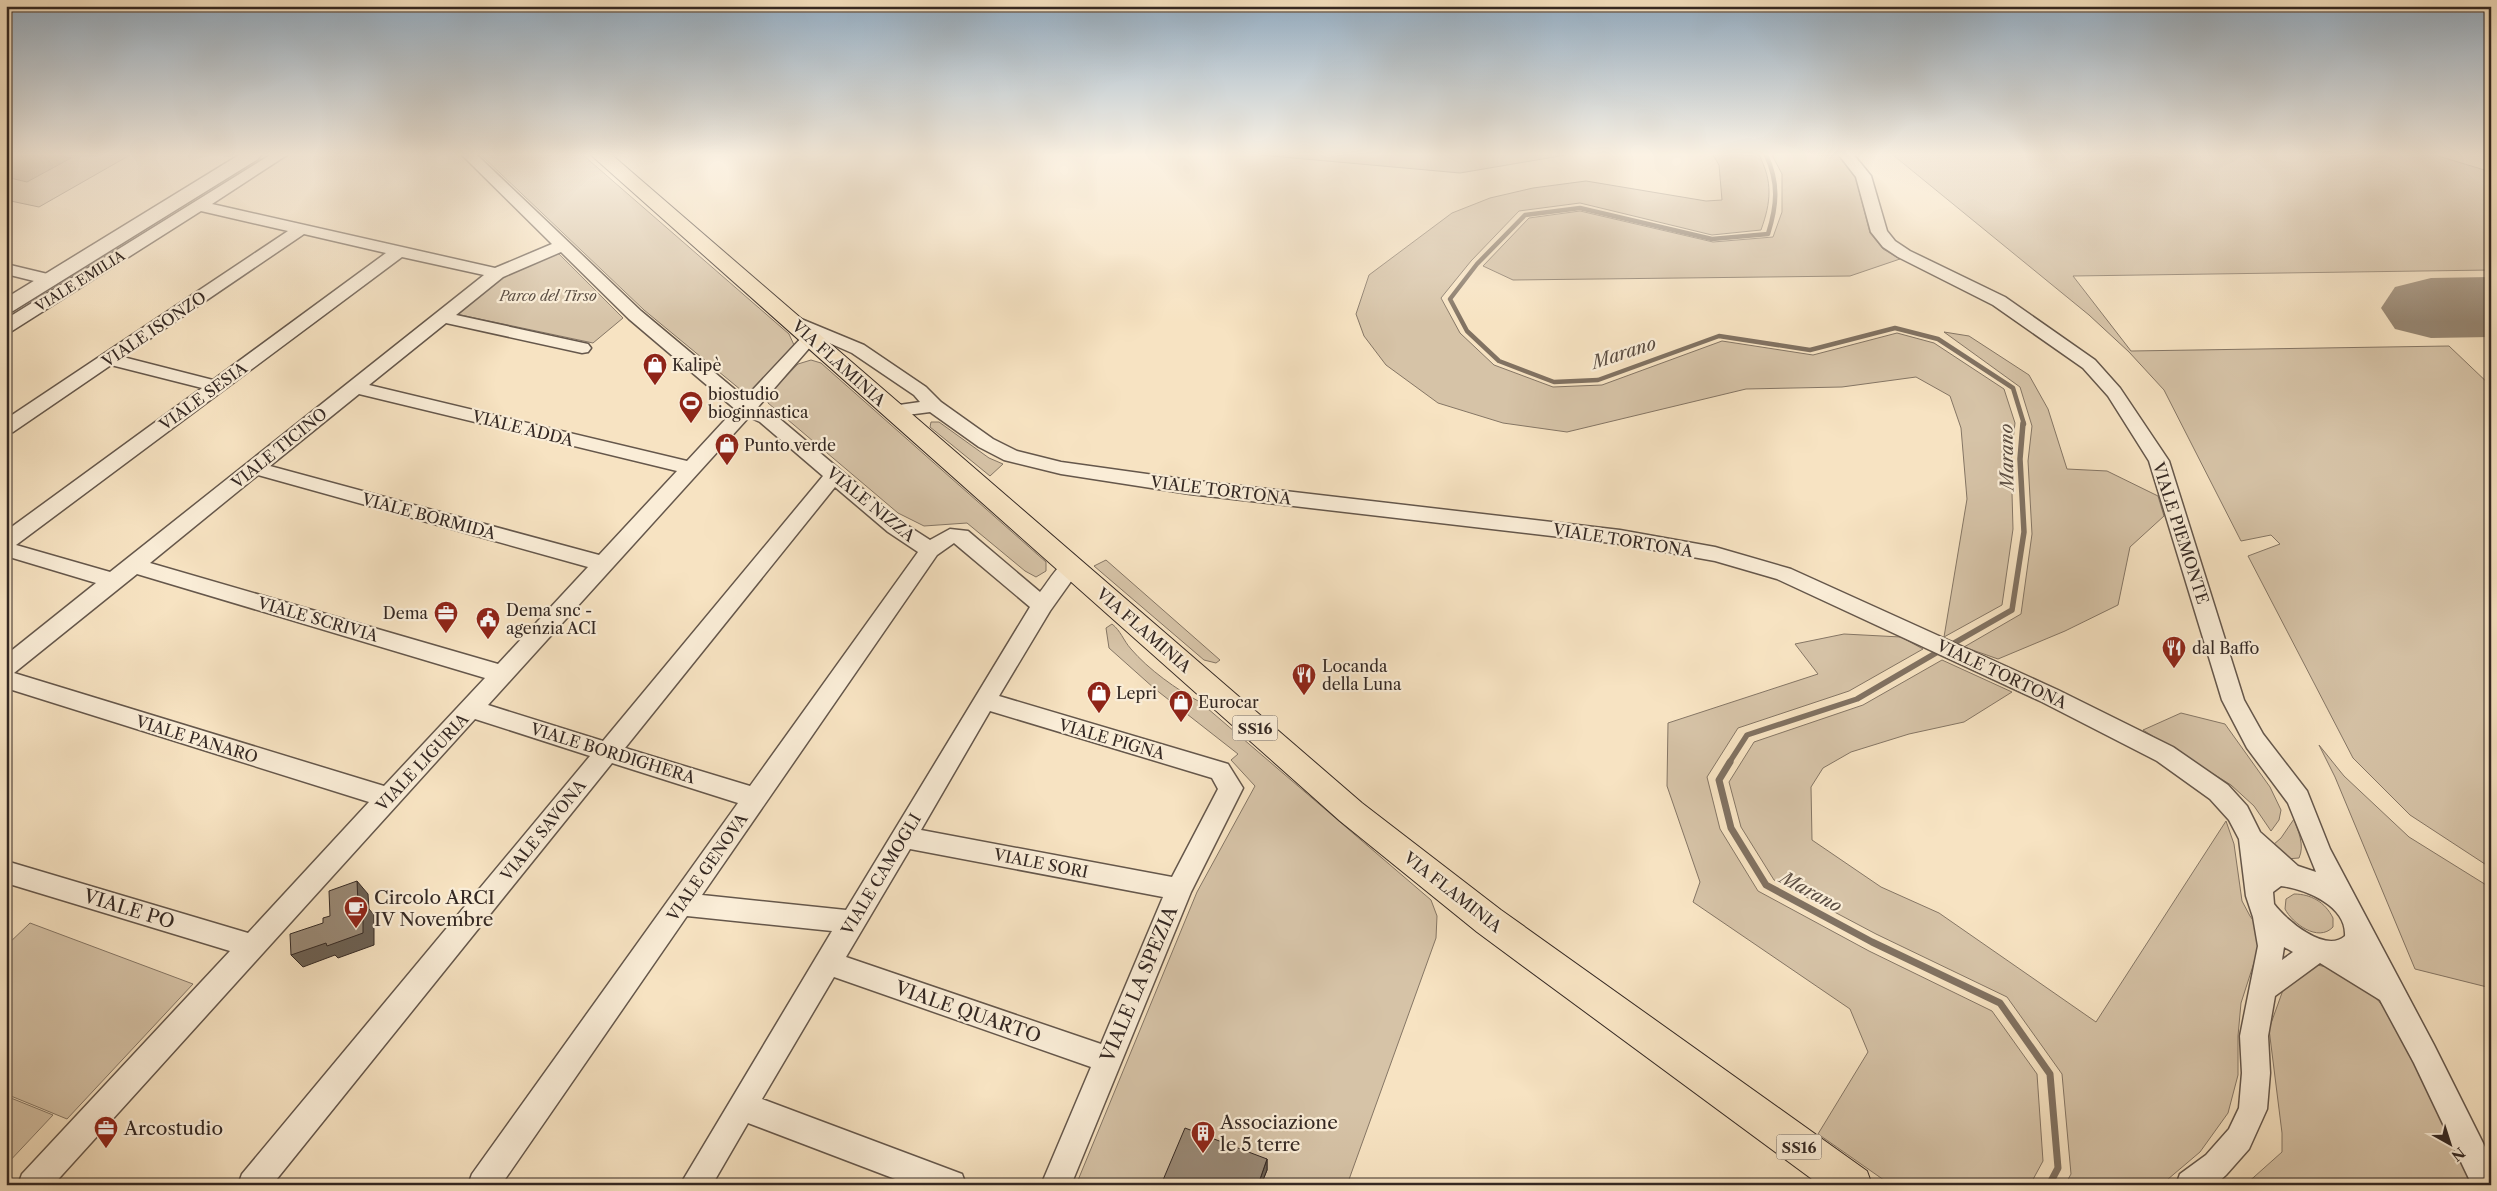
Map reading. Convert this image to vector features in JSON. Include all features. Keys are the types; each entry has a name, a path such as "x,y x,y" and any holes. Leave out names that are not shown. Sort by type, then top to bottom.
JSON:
{"main road":[{"name":"VIA FLAMINIA","path":"665,211 1351,812 1489,921 1854,1185"}],"street":[{"name":"VIALE EMILIA","path":"6,307 42,278 147,211"},
{"name":"VIALE EMILIA","path":"6,293 42,278 157,211"},
{"name":"VIALE EMILIA","path":"6,327 191,211"},
{"path":"219,211 497,273"},
{"name":"VIALE NIZZA","path":"526,211 635,315 746,409 767,418 894,527 930,550 950,536 961,536 1042,605"},
{"name":"VIALE PIEMONTE","path":"1874,211 1879,232 1889,244 1904,254 1999,302 2089,364 2114,392 2136,424 2159,461 2233,700 2255,741 2298,798 2318,851 2343,900"},
{"name":"VIALE ISONZO","path":"6,428 301,229"},
{"name":"VIALE TICINO","path":"6,667 497,273 562,246"},
{"name":"VIALE SESIA","path":"6,542 399,251"},
{"path":"6,269 42,278"},
{"path":"442,317 582,348"},
{"name":"VIALE TORTONA","path":"789,318 858,349 920,391 934,406 986,443 1011,456 1061,468 1190,487 1620,537 1715,554 1784,574 2050,696 2165,754 2219,792 2238,813 2251,839 2272,946 2254,1036 2256,1073 2253,1108 2239,1139 2216,1165 2191,1185"},
{"name":"VIALE LIGURIA","path":"34,1185 810,339"},
{"path":"109,359 216,386"},
{"name":"VIALE ADDA","path":"355,387 691,468"},
{"path":"892,411 934,406"},
{"name":"VIALE BORMIDA","path":"254,468 603,564"},
{"name":"VIALE SAVONA","path":"253,1185 834,475"},
{"path":"6,549 113,581"},
{"name":"VIALE GENOVA","path":"483,1185 930,550"},
{"name":"VIALE SCRIVIA","path":"133,565 502,674"},
{"name":"VIALE CAMOGLI","path":"695,1185 1042,605 1072,566"},
{"name":"VIALE PANARO","path":"6,679 389,798"},
{"name":"VIALE PIGNA","path":"985,701 1220,771 1231,788"},
{"name":"VIALE BORDIGHERA","path":"471,709 755,798"},
{"name":"VIALE LA SPEZIA","path":"1056,1185 1179,889 1231,788"},
{"name":"VIALE SORI","path":"904,837 1179,889"},
{"name":"VIALE TORTONA","path":"2251,839 2297,876 2331,890 2343,900"},
{"path":"2318,851 2297,876 2269,879 2262,885 2263,904 2286,936 2322,952 2388,990"},
{"name":"VIALE PO","path":"6,872 253,946"},
{"path":"2343,900 2358,922 2360,933 2388,990 2424,1054 2488,1185"},
{"path":"681,904 853,922"},
{"path":"2265,988 2322,952 2341,953 2351,949 2357,942 2360,933"},
{"name":"VIALE QUARTO","path":"828,963 1108,1060"},
{"path":"742,1106 950,1185"}],"green space":[{"path":"539,211 647,211 789,334 794,345 747,395 644,310"},
{"path":"1458,211 1522,211 1519,211 1471,261 1441,298 1460,333 1494,365 1553,387 1602,385 1722,341 1813,355 1897,333 1934,343 2004,389 2015,423 2011,457 2013,529 2002,605 1944,637 1967,499 1961,428 1950,396 1916,377 1842,387 1746,389 1567,432 1503,423 1438,403 1386,365 1364,336 1356,314 1369,275 1452,213"},
{"path":"1580,211 1713,242 1773,237 1782,212 1864,211 1870,233 1883,249 1900,259 1850,276 1513,280 1483,266 1529,218"},
{"path":"1611,211 1767,211 1761,230 1712,235"},
{"path":"1961,211 2491,211 2491,270 2073,276 2131,351 2449,346 2491,386 2491,868 2410,815 2353,758 2248,556 2280,544 2271,535 2241,541 2164,390 2129,352 2089,315"},
{"name":"Parco del Tirso","path":"557,252 623,318 593,343 456,314 500,278"},
{"path":"1944,332 1969,336 2029,375 2048,409 2067,469 2107,471 2158,496 2164,516 2130,547 2118,605 2065,631 1998,659 1964,647 2021,614 2032,534 2028,461 2032,426 2020,387"},
{"path":"811,360 821,363 1046,562 1046,571 1036,577 1025,571 967,523 924,526 898,513 768,403 768,395 798,364"},
{"path":"931,422 939,422 989,458 1003,464 990,476 930,427"},
{"path":"1106,560 1220,660 1216,663 1204,660 1094,566"},
{"path":"1112,624 1131,649 1154,671 1200,702 1431,900 1437,916 1436,938 1347,1185 1076,1185 1197,892 1255,786 1231,760 1238,754 1155,689 1109,648 1106,628"},
{"path":"1844,634 1901,637 1923,649 1849,691 1738,728 1707,777 1720,829 1758,891 1869,951 1992,1011 2037,1074 2043,1161 2030,1185 1891,1185 1818,1134 1868,1052 1850,1009 1693,902 1700,882 1667,786 1668,723 1818,674 1795,644"},
{"path":"1942,660 2012,692 1964,722 1909,734 1851,752 1823,768 1811,787 1812,840 1881,887 1939,913 2096,1022 2226,821 2234,844 2242,901 2261,931 2260,944 2241,1003 2238,1036 2238,1075 2228,1113 2200,1152 2161,1185 2065,1185 2071,1174 2062,1074 2007,997 1876,934 1774,880 1741,827 1729,782 1754,742 1863,705"},
{"path":"2181,713 2225,724 2270,787 2281,810 2279,820 2271,831 2254,806 2231,785 2143,730"},
{"path":"2319,745 2344,776 2409,837 2491,888 2491,988 2415,969 2335,777"},
{"path":"2294,819 2300,838 2301,853 2299,858 2286,859 2273,845 2281,838"},
{"path":"2294,894 2312,897 2322,903 2333,918 2333,927 2320,933 2313,932 2293,920 2285,909 2286,899"},
{"path":"30,923 193,984 67,1119 6,1094 6,946"},
{"path":"2317,965 2337,969 2365,985 2387,1011 2411,1054 2474,1185 2245,1185 2282,1152 2282,1133 2269,1029 2283,990 2302,969"},
{"path":"6,1096 53,1115 6,1165"}],"building":[{"path":"357,881 358,904 363,903 363,933 327,946 326,943 291,955 290,934 323,923 323,918 330,916 329,891"},
{"name":"Associazione le 5 terre","path":"1185,1128 1267,1159 1258,1185 1174,1185 1163,1180"}],"waterway":[{"name":"Marano","path":"1560,211 1525,215 1477,264 1450,299 1467,331 1499,361 1554,382 1598,380 1719,336 1810,350 1895,328 1938,339 2013,388 2024,424"},
{"name":"Marano","path":"1591,211 1712,239 1768,234 1774,211"},
{"name":"Marano","path":"1949,646 2012,610 2024,532 2020,459 2023,423"},
{"name":"Marano","path":"1729,763 1747,735 1857,699 1941,650"},
{"name":"Marano","path":"1730,762 1719,780 1731,828 1766,885 1872,942 2000,1003 2050,1074 2058,1168 2049,1185"}],"runway":[{"path":"2431,308 2491,307"}],"place":[{"name":"Kalipè","path":"655,386"},
{"name":"biostudio bioginnastica","path":"691,424"},
{"name":"Punto verde","path":"727,466"},
{"name":"Dema","path":"446,634"},
{"name":"Dema snc - agenzia ACI","path":"488,640"},
{"name":"dal Baffo","path":"2174,669"},
{"name":"Locanda della Luna","path":"1304,696"},
{"name":"Lepri","path":"1099,714"},
{"name":"Eurocar","path":"1181,723"},
{"name":"Circolo ARCI IV Novembre","path":"356,929"},
{"name":"Arcostudio","path":"106,1149"},
{"name":"Associazione le 5 terre","path":"1203,1154"}]}
